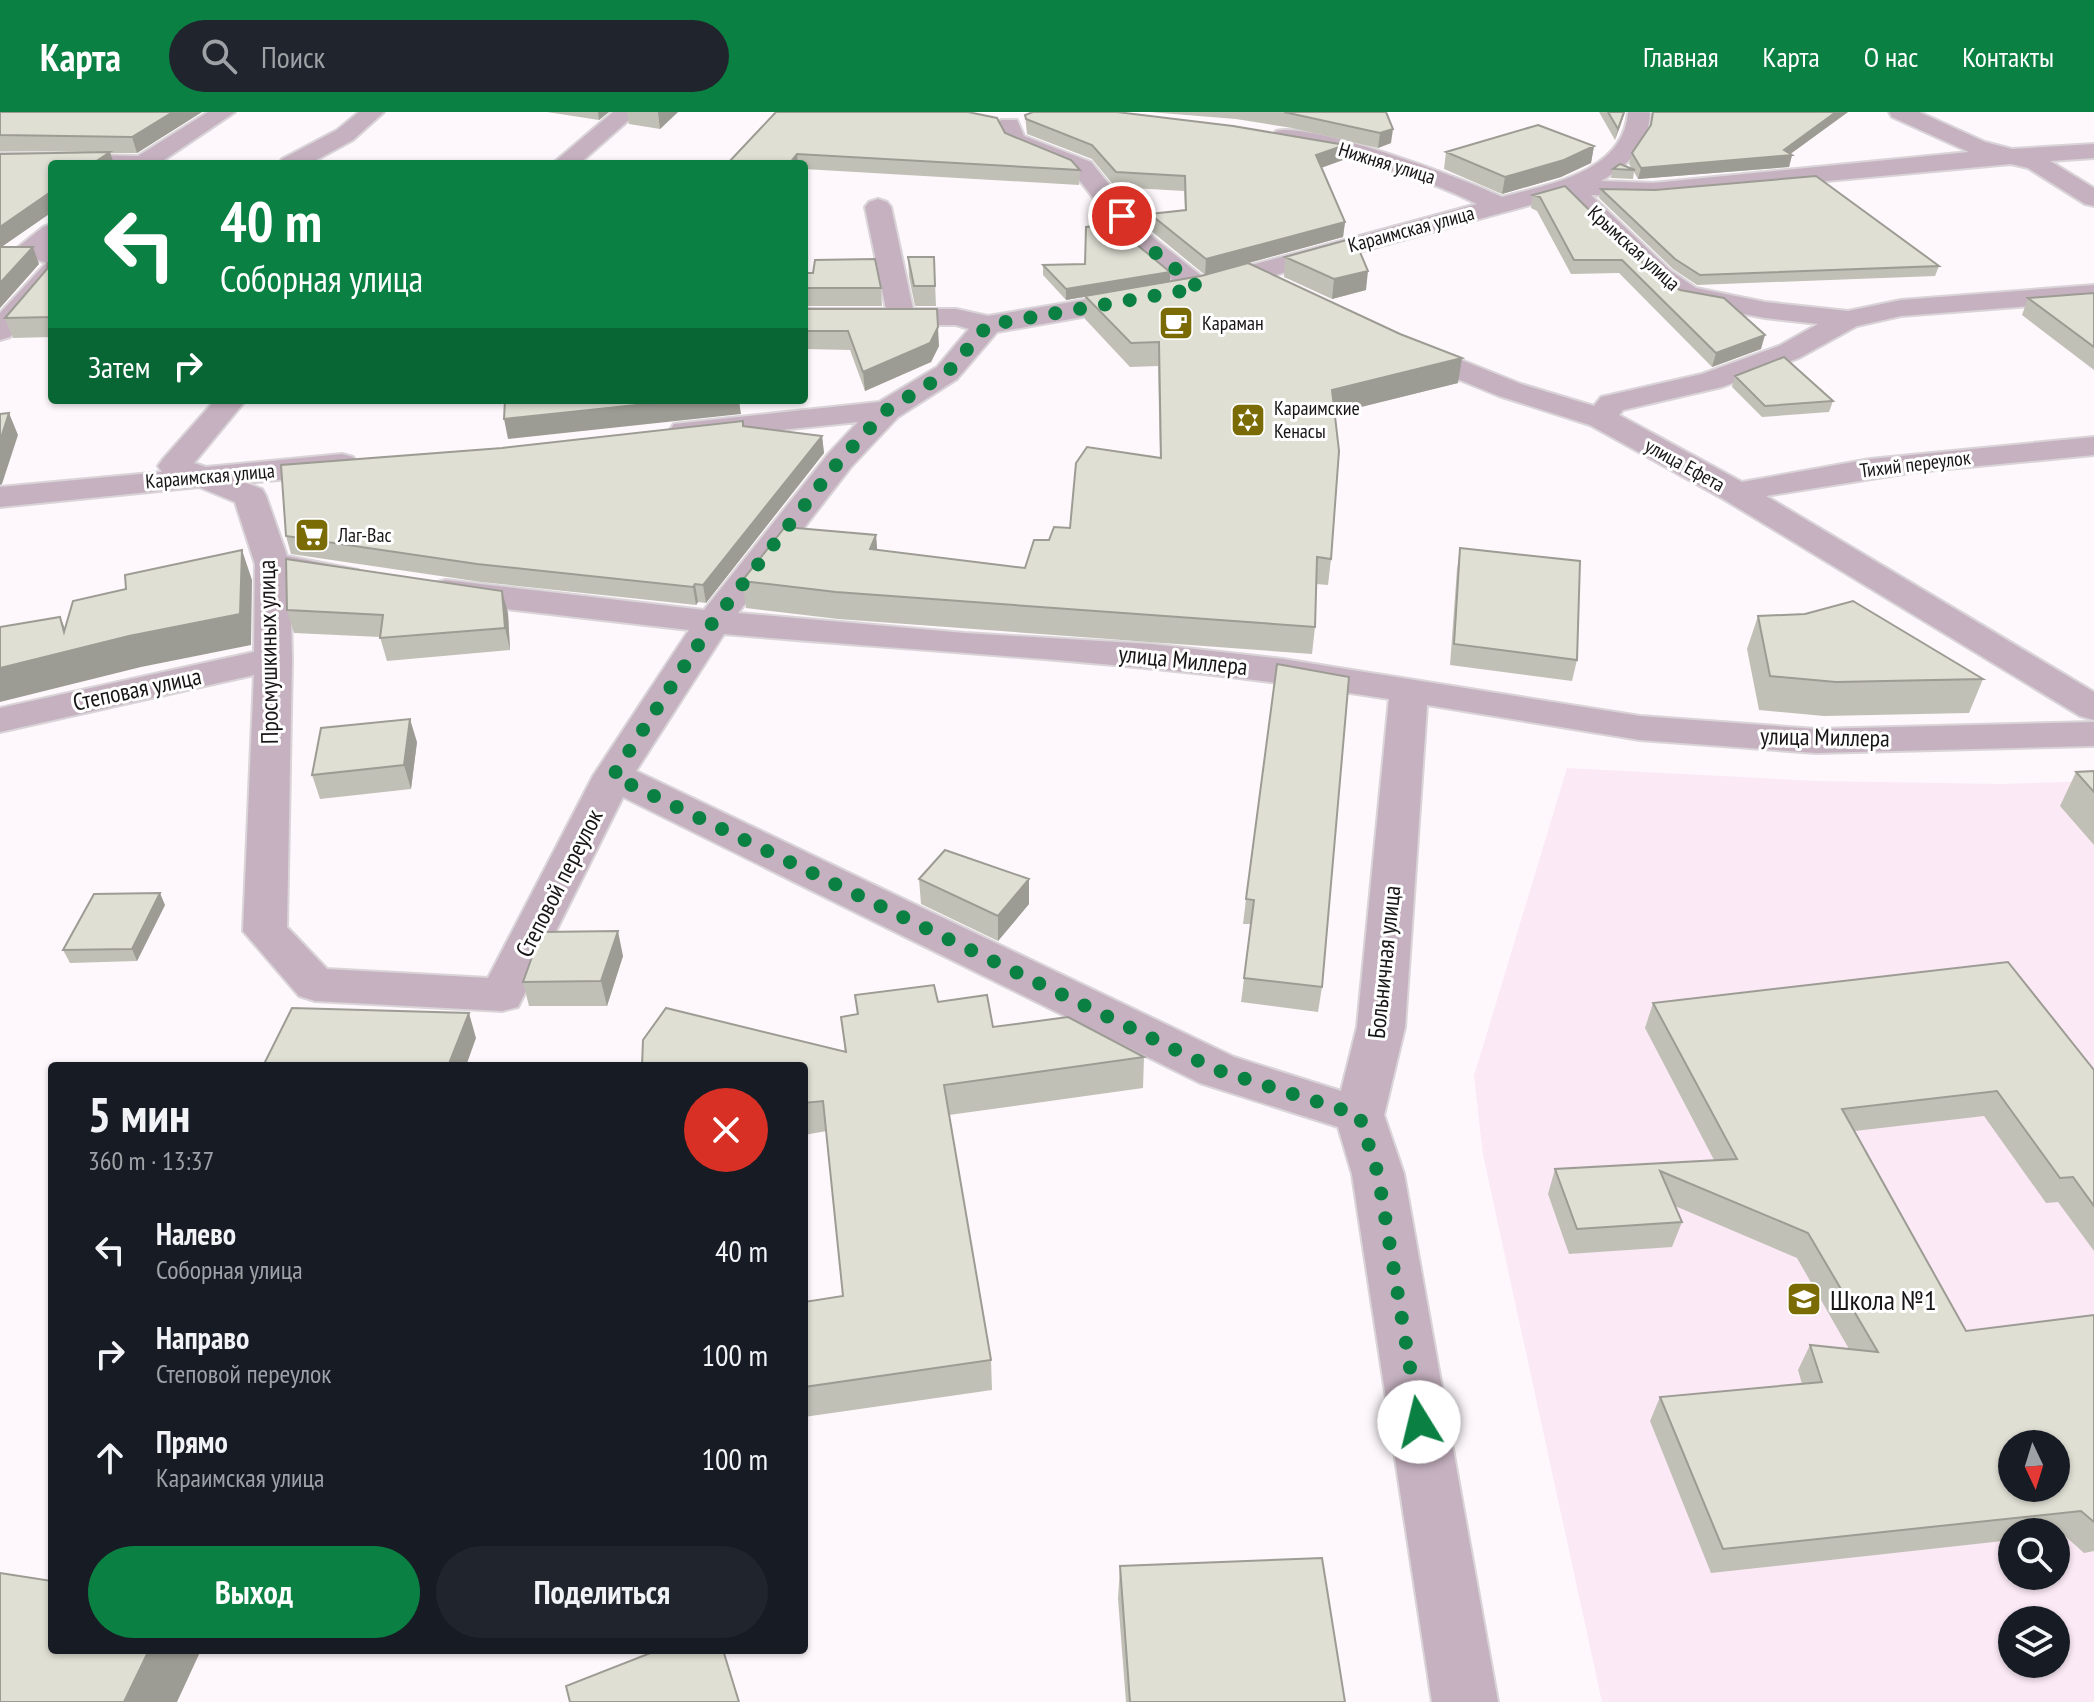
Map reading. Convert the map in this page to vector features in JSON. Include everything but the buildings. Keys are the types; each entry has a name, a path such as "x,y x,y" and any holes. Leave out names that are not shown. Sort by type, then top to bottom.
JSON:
{"street":[{"path":"148,160 224,112"},
{"path":"298,160 345,135 373,112"},
{"path":"569,160 627,112"},
{"path":"1568,187 1604,171 1634,143 1640,123 1639,112"},
{"path":"1900,112 1977,147 2036,163 2094,199"},
{"path":"1032,113 1001,124 1014,140 1082,167 1141,241 1199,288"},
{"name":"Нижняя улица","path":"1260,133 1320,142 1458,185 1498,205"},
{"name":"Караимская улица","path":"988,325 1199,288 1568,187 1653,190 2013,155 2094,151"},
{"path":"0,160 48,161"},
{"name":"Крымская улица","path":"1568,187 1661,277 1687,295 1765,310 1848,319"},
{"path":"878,207 884,251 901,317"},
{"path":"48,235 30,248 48,255"},
{"path":"1250,274 1293,294"},
{"path":"0,331 48,275"},
{"name":"Крымская улица","path":"1601,418 1612,403 1711,381 1789,352 1848,319 1901,308 2094,293"},
{"path":"658,434 887,410 947,373 988,325 956,317 808,317"},
{"name":"улица Ефета","path":"1379,335 1510,390 1601,418 1737,493 2094,708"},
{"name":"Просмушкиных улица","path":"228,404 174,466 250,496 272,564 273,659 265,931"},
{"name":"Степовой переулок","path":"265,931 315,985 502,995 613,776 713,622 840,460 887,410"},
{"name":"Тихий переулок","path":"1737,493 1792,480 1973,456 2094,446"},
{"name":"Караимская улица","path":"0,497 201,475 368,462"},
{"name":"улица Миллера","path":"272,564 394,584 713,622 965,644 1151,655 1283,670 1640,728 1816,741 2094,734"},
{"name":"Степовая улица","path":"0,720 273,659"},
{"name":"Больничная улица","path":"1359,1115 1381,1027 1409,691"},
{"path":"613,776 1217,1070 1359,1115 1378,1174 1465,1702"}],"shaded area":[{"name":"Школа №1","path":"1567,768 1818,781 2001,784 2094,781 2094,1702 1602,1702 1483,1155 1474,1076"}],"place":[{"name":"Караман","path":"1176,323"},
{"name":"Караимские Кенасы","path":"1248,420"},
{"name":"Лаг-Вас","path":"312,535"},
{"name":"Школа №1","path":"1804,1299"}],"route":[{"path":"1122,216 1141,241 1199,288 988,325 947,373 887,410 840,460 713,622 613,776 1217,1070 1359,1115 1378,1174 1419,1422"}]}
